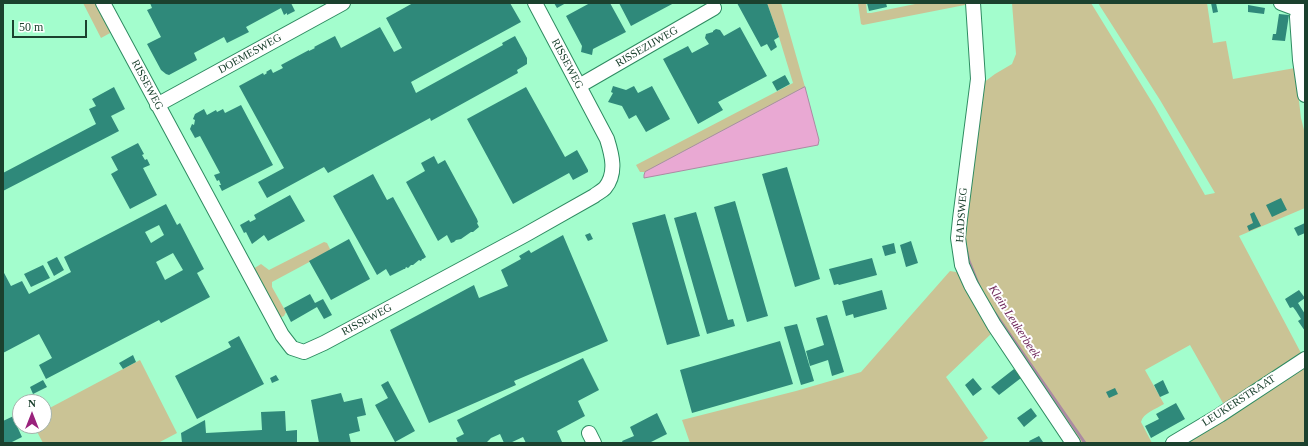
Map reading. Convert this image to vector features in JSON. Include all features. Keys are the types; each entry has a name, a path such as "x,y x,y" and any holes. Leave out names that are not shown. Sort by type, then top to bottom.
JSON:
{"street":[{"name":"RISSEWEG","path":"103,3 282,335 292,348 304,352 324,343 518,239 594,196 605,187 612,172 612,154 607,139 535,3"},
{"name":"DOEMESWEG","path":"157,105 343,3"},
{"name":"HADSWEG","path":"973,3 978,79 958,238 962,265 971,285 994,325 1073,443"},
{"path":"1295,7 1305,95"},
{"name":"RISSEZIJWEG","path":"579,86 714,8"},
{"name":"LEUKERSTRAAT","path":"1173,443 1220,415 1305,359"}],"shaded area":[{"path":"83,3 96,3 112,32 101,38"},
{"path":"767,3 781,3 805,87 645,172 640,172 636,165 793,83"},
{"path":"858,3 866,3 867,13 920,3 970,4 863,25 861,24"},
{"path":"1012,3 1091,3 1155,107 1205,195 1215,193 1160,100 1098,3 1207,3 1213,43 1226,41 1233,79 1295,68 1301,118 1305,134 1305,208 1239,236 1301,353 1284,366 1224,405 1190,345 1145,370 1164,404 1144,416 1141,422 1152,443 1081,443 1015,347 983,295 966,253 963,238 983,83 1012,64 1016,54"},
{"path":"805,87 819,140 818,145 644,178 645,172"},
{"path":"324,242 327,243 330,249 328,252 272,282 272,287 286,312 284,316 279,318 253,269 261,264 269,270"},
{"path":"950,271 956,272 963,277 992,333 946,377 988,438 981,443 690,443 682,420 796,391 861,372"},
{"path":"140,360 177,433 158,443 43,443 38,434 52,434 52,407"},
{"path":"1304,367 1305,443 1182,443"}],"building":[{"path":"150,3 291,3 295,11 284,15 281,8 246,27 249,32 227,43 224,37 194,53 197,60 169,75 161,70 147,44 161,37 147,10 152,8"},
{"path":"413,3 510,3 521,22 411,82 416,93 503,45 502,43 515,36 527,58 527,64 517,70 518,73 431,121 430,118 328,173 324,167 267,198 258,182 284,168 239,86 263,73 264,75 271,69 273,73 283,68 281,65 335,36 341,48 380,27 394,52 402,48 386,18"},
{"path":"554,3 566,3 557,8"},
{"path":"590,3 610,3 626,32 593,49 592,55 581,52 582,46 566,16"},
{"path":"619,3 674,3 631,26"},
{"path":"737,3 767,3 779,37 774,40 777,47 771,51 767,44 761,47"},
{"path":"867,3 886,3 887,7 869,11"},
{"path":"1211,3 1216,3 1218,12 1213,13"},
{"path":"1248,5 1265,8 1264,14 1248,12"},
{"path":"1279,14 1289,15 1285,41 1272,40 1273,34 1276,34"},
{"path":"740,27 767,76 718,102 723,110 698,124 663,59 688,46 692,53 709,44 705,38 706,34 713,32 716,29 720,30 724,36"},
{"path":"785,75 790,84 777,91 772,82"},
{"path":"613,86 626,90 634,86 638,93 652,86 670,119 646,132 636,115 629,119 622,106 608,102 613,93 611,92"},
{"path":"114,87 125,109 111,116 119,131 3,191 3,173 96,124 89,109 96,106 92,99"},
{"path":"526,87 565,157 577,150 588,172 573,180 569,173 513,204 467,119"},
{"path":"241,105 273,165 222,191 219,185 221,185 219,180 217,181 214,175 220,173 200,136 195,138 190,129 192,124 194,125 195,120 193,119 195,114 204,109 207,115 216,110 217,112 223,109 225,113"},
{"path":"138,143 144,154 142,155 145,160 147,159 150,165 143,168 157,195 130,209 111,174 118,170 111,157"},
{"path":"434,156 438,164 445,160 477,219 479,227 461,239 451,243 447,235 438,241 406,182 425,171 421,163"},
{"path":"787,167 820,279 795,287 762,174"},
{"path":"373,174 387,200 393,197 426,257 408,268 406,267 405,269 390,276 386,269 377,275 333,196"},
{"path":"290,195 305,221 268,241 264,235 252,244 246,232 244,233 240,225 249,220 250,222 256,219 254,215"},
{"path":"1281,198 1287,210 1272,217 1266,205"},
{"path":"735,201 768,316 747,322 714,207"},
{"path":"166,204 177,225 180,223 204,269 197,273 210,297 161,323 159,320 46,379 39,365 52,358 39,334 3,353 3,271 11,286 22,281 29,294 71,272 64,257","holes":["159,225 164,235 151,243 145,232","173,253 183,270 165,280 156,262"]},
{"path":"696,212 728,320 733,319 735,326 707,334 674,218"},
{"path":"1254,212 1261,226 1249,231 1247,226 1253,223 1250,214"},
{"path":"665,214 700,336 667,345 632,223"},
{"path":"1305,223 1305,233 1298,236 1294,228"},
{"path":"590,233 593,239 588,241 585,235"},
{"path":"563,235 608,341 514,381 516,385 429,423 390,330 474,285 479,298 508,286 501,270 521,259 519,256 529,250 531,253"},
{"path":"349,239 370,279 331,300 309,261"},
{"path":"911,241 918,263 906,267 900,245"},
{"path":"894,243 896,253 885,256 882,246"},
{"path":"57,257 64,270 54,276 47,262"},
{"path":"872,258 877,275 834,285 829,269"},
{"path":"43,265 50,278 31,287 24,274"},
{"path":"882,290 887,309 854,318 853,314 846,316 842,301"},
{"path":"1299,290 1305,298 1298,303 1305,314 1305,331 1298,321 1301,319 1296,311 1293,307 1290,308 1285,299"},
{"path":"310,294 315,303 323,299 332,315 324,319 317,307 291,322 284,308"},
{"path":"827,315 844,372 832,376 828,360 810,366 806,351 824,345 816,318"},
{"path":"797,324 814,381 801,385 784,327"},
{"path":"239,336 264,384 197,419 175,376 231,347 228,342"},
{"path":"780,341 793,384 692,413 680,370"},
{"path":"133,355 136,362 123,369 119,363"},
{"path":"583,358 599,390 578,401 585,416 557,431 562,442 526,443 523,437 510,443 504,443 500,434 491,438 486,443 458,443 456,438 464,434 457,420"},
{"path":"1014,369 1021,378 999,395 991,387"},
{"path":"276,375 279,380 272,383 270,378"},
{"path":"973,378 982,389 973,396 965,385"},
{"path":"43,380 47,387 33,394 30,387"},
{"path":"1163,380 1169,393 1160,397 1154,385"},
{"path":"388,381 415,431 395,442 375,405 388,398 381,385"},
{"path":"1115,388 1118,394 1109,398 1106,392"},
{"path":"341,393 344,402 362,398 366,415 357,417 360,431 349,434 351,443 319,443 311,400"},
{"path":"1176,403 1185,419 1151,438 1145,426 1159,419 1156,414"},
{"path":"1031,408 1037,416 1024,427 1017,418"},
{"path":"285,411 286,431 297,430 297,443 182,443 181,433 205,420 206,433 262,430 261,412"},
{"path":"657,413 667,434 649,443 623,443 622,441 634,436 630,427"},
{"path":"12,417 12,434 21,434 22,437 10,443 3,443 3,421"},
{"path":"1039,436 1043,442 1030,443 1029,441"}],"waterway":[{"name":"Klein Leukerbeek","path":"966,248 969,261 979,286"},
{"name":"Klein Leukerbeek","path":"995,313 1085,443"}]}
